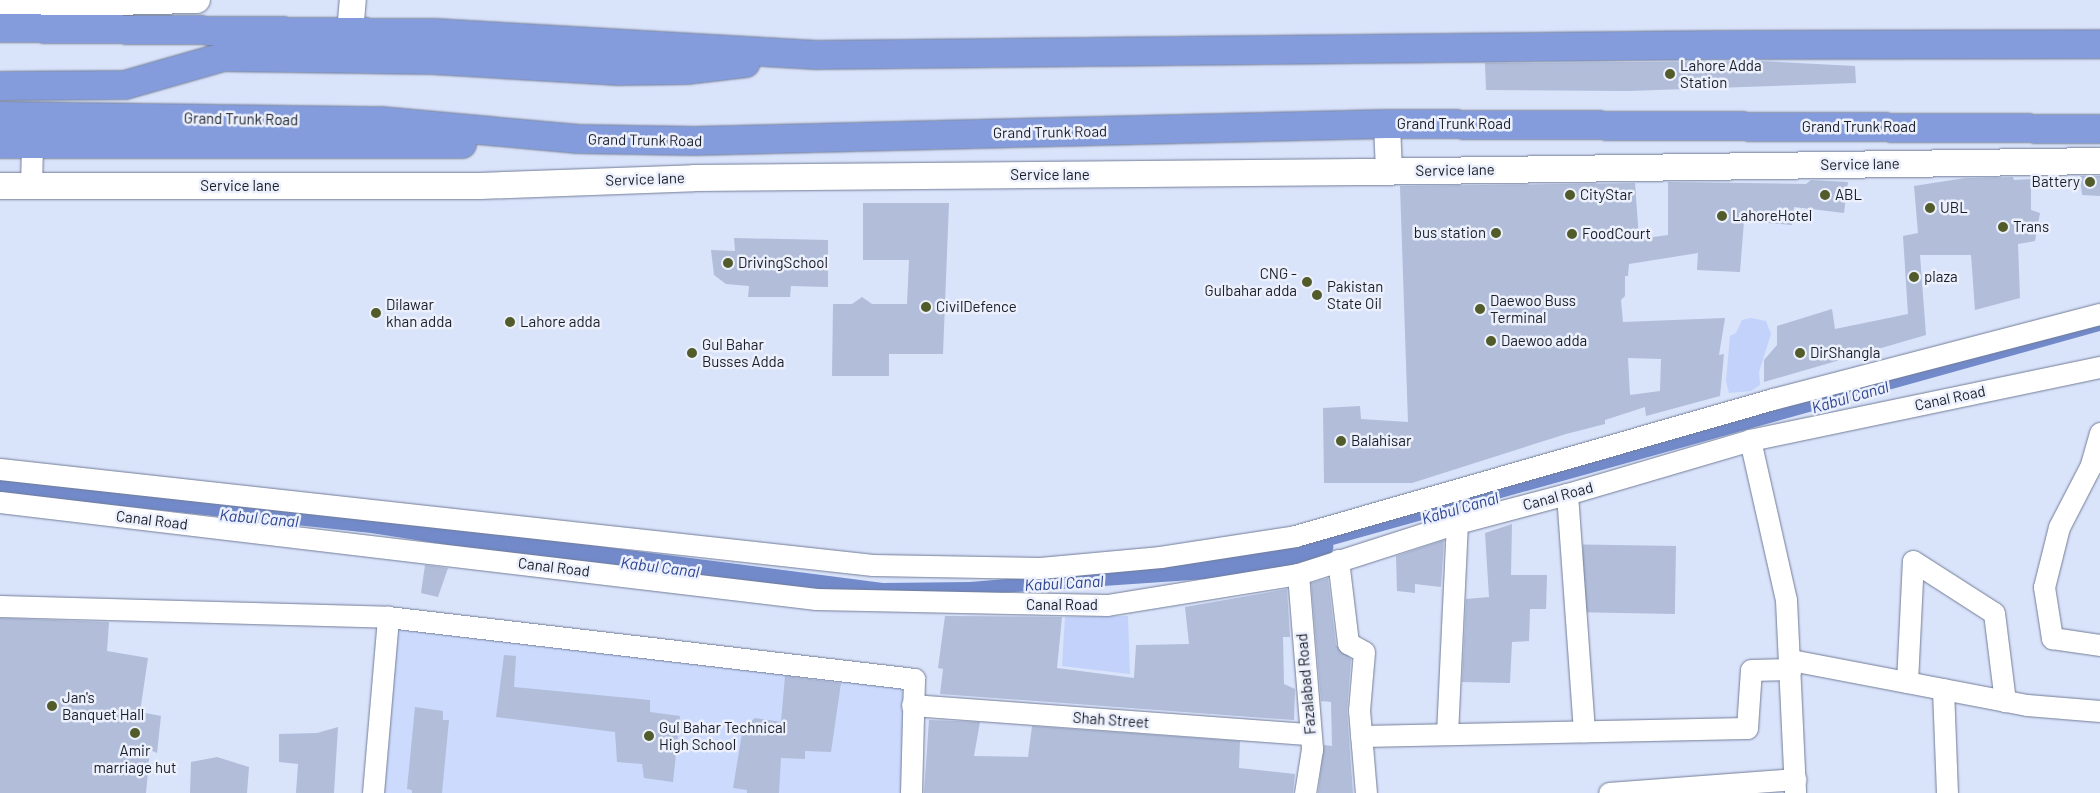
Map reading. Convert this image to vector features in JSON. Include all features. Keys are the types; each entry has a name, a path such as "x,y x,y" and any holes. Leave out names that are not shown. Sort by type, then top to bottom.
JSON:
{"highway":[{"path":"0,28 445,33 815,55 1717,45 2100,44"},
{"path":"0,86 125,85 222,57 434,60 629,70 686,70 815,55"},
{"name":"Grand Trunk Road","path":"0,116 380,121 578,139 694,141 1386,124 2100,129"},
{"path":"0,144 372,146 578,139"}],"street":[{"path":"0,5 197,0"},
{"path":"350,32 353,0"},
{"path":"1386,124 1389,172"},
{"path":"694,141 694,178"},
{"path":"31,186 32,144"},
{"name":"Service lane","path":"0,186 480,186 694,178 1389,172 2100,161"},
{"path":"0,469 873,565 1040,568 1160,557 1296,536 1772,399 2100,314"},
{"name":"Canal Road","path":"0,502 816,599 1107,605 1298,574 1458,522 1567,494 1750,440 2100,367"},
{"path":"2100,433 2090,467 2059,527 2044,587 2052,638 2100,645"},
{"path":"1609,793 1795,786 1791,664 1786,600 1750,440"},
{"path":"1567,494 1584,731"},
{"path":"1447,734 1458,522"},
{"path":"1338,560 1348,643 1364,652 1359,710 1366,793"},
{"path":"1907,682 1913,561 1994,613 2005,701"},
{"name":"Fazalabad Road","path":"1298,574 1312,749 1305,793"},
{"path":"0,606 388,617 914,679 911,793"},
{"path":"373,793 388,617"},
{"path":"1362,736 1747,728 1751,670 1791,664 1907,682 2005,701 2100,711"},
{"path":"1943,689 1947,793"},
{"name":"Shah Street","path":"912,705 1310,734"}],"shaded area":[{"path":"1751,318 1766,321 1771,334 1759,372 1760,385 1751,391 1729,393 1726,381 1730,336 1736,333 1742,320"},
{"path":"1128,616 1130,674 1062,666 1065,617"},
{"name":"Gul Bahar Technical High School","path":"388,617 914,679 919,793 379,793"}],"water":[{"path":"2100,310 2100,331 1297,555 1300,540"},
{"path":"0,479 528,537 883,583 970,582 1077,573 1276,544 1280,550 1281,559 1279,566 1264,575 926,598 817,594 569,564 371,533 0,493"}],"building":[{"name":"Lahore Adda Station","path":"1759,61 1855,66 1856,83 1628,91 1486,90 1485,63"},
{"name":"Battery","path":"2080,176 2100,176 2100,196 2082,195"},
{"path":"2013,177 2014,180 2031,179 2031,210 2040,213 2035,241 2018,244 2020,298 1975,310 1971,255 1920,255 1926,335 1764,382 1764,360 1777,345 1777,326 1832,309 1835,329 1908,314 1903,236 1918,233 1914,186 1965,178"},
{"path":"1811,180 1848,182 1844,213 1794,207 1792,225 1744,221 1740,272 1697,270 1698,253 1629,264 1628,276 1625,276 1625,296 1621,300 1623,322 1725,318 1719,355 1724,354 1720,396 1646,416 1645,407 1605,420 1605,424 1566,434 1412,483 1324,483 1323,408 1360,406 1361,419 1408,422 1400,186 1635,183 1639,239 1668,235 1668,182 1806,184","holes":["1628,358 1661,359 1660,391 1630,395"]},
{"name":"CivilDefence","path":"863,203 949,203 943,354 889,354 889,376 832,376 833,304 852,304 862,297 872,304 907,304 909,260 863,260"},
{"path":"734,238 828,240 828,287 791,286 790,297 748,297 749,286 726,284 714,275 711,250 735,251"},
{"path":"1512,524 1511,575 1547,575 1546,609 1530,609 1529,641 1512,642 1510,683 1462,682 1466,599 1489,597 1485,533"},
{"path":"1444,540 1441,587 1415,584 1415,593 1397,591 1396,556"},
{"path":"1583,544 1676,546 1675,614 1582,612"},
{"path":"425,565 448,568 438,597 421,593"},
{"path":"1328,578 1336,645 1351,659 1347,711 1353,793 1318,793 1324,745 1332,746 1331,702 1321,701 1311,583"},
{"path":"1287,589 1290,637 1283,637 1284,684 1295,689 1294,720 940,694 943,669 938,668 945,616 1062,617 1057,668 1134,678 1136,645 1189,644 1185,607"},
{"name":"Jan's Banquet Hall","path":"0,618 109,622 107,651 148,658 140,712 161,716 157,753 150,750 146,793 0,793"},
{"path":"504,655 516,656 514,687 650,700 650,712 680,716 673,782 644,778 642,764 617,762 615,732 496,717"},
{"path":"785,676 841,683 831,752 805,751 805,759 781,758 779,793 747,793 747,790 733,788 743,727 755,718 781,722"},
{"path":"415,707 443,711 443,720 449,720 442,793 412,793 412,790 407,789"},
{"path":"929,720 980,722 974,756 1028,757 1032,726 1240,741 1239,768 1295,774 1293,793 924,793"},
{"path":"338,727 334,793 296,793 298,764 279,762 279,734 317,733"},
{"name":"Amir marriage hut","path":"217,757 249,767 247,793 190,793 191,762"}],"waterway":[{"name":"Kabul Canal","path":"1255,566 1323,547"}],"place":[{"name":"Lahore Adda Station","path":"1670,74"},
{"name":"Battery","path":"2090,182"},
{"name":"CityStar","path":"1570,195"},
{"name":"ABL","path":"1825,195"},
{"name":"UBL","path":"1930,208"},
{"name":"LahoreHotel","path":"1722,216"},
{"name":"Trans","path":"2003,227"},
{"name":"bus station","path":"1496,233"},
{"name":"FoodCourt","path":"1572,234"},
{"name":"DrivingSchool","path":"728,263"},
{"name":"plaza","path":"1914,277"},
{"name":"CNG - Gulbahar adda","path":"1307,282"},
{"name":"Pakistan State Oil","path":"1317,295"},
{"name":"CivilDefence","path":"926,307"},
{"name":"Daewoo Buss Terminal","path":"1480,309"},
{"name":"Dilawar khan adda","path":"376,313"},
{"name":"Lahore adda","path":"510,322"},
{"name":"Daewoo adda","path":"1491,341"},
{"name":"Gul Bahar Busses Adda","path":"692,353"},
{"name":"DirShangla","path":"1800,353"},
{"name":"Balahisar","path":"1341,441"},
{"name":"Jan's Banquet Hall","path":"52,706"},
{"name":"Amir marriage hut","path":"135,733"},
{"name":"Gul Bahar Technical High School","path":"649,736"}]}
